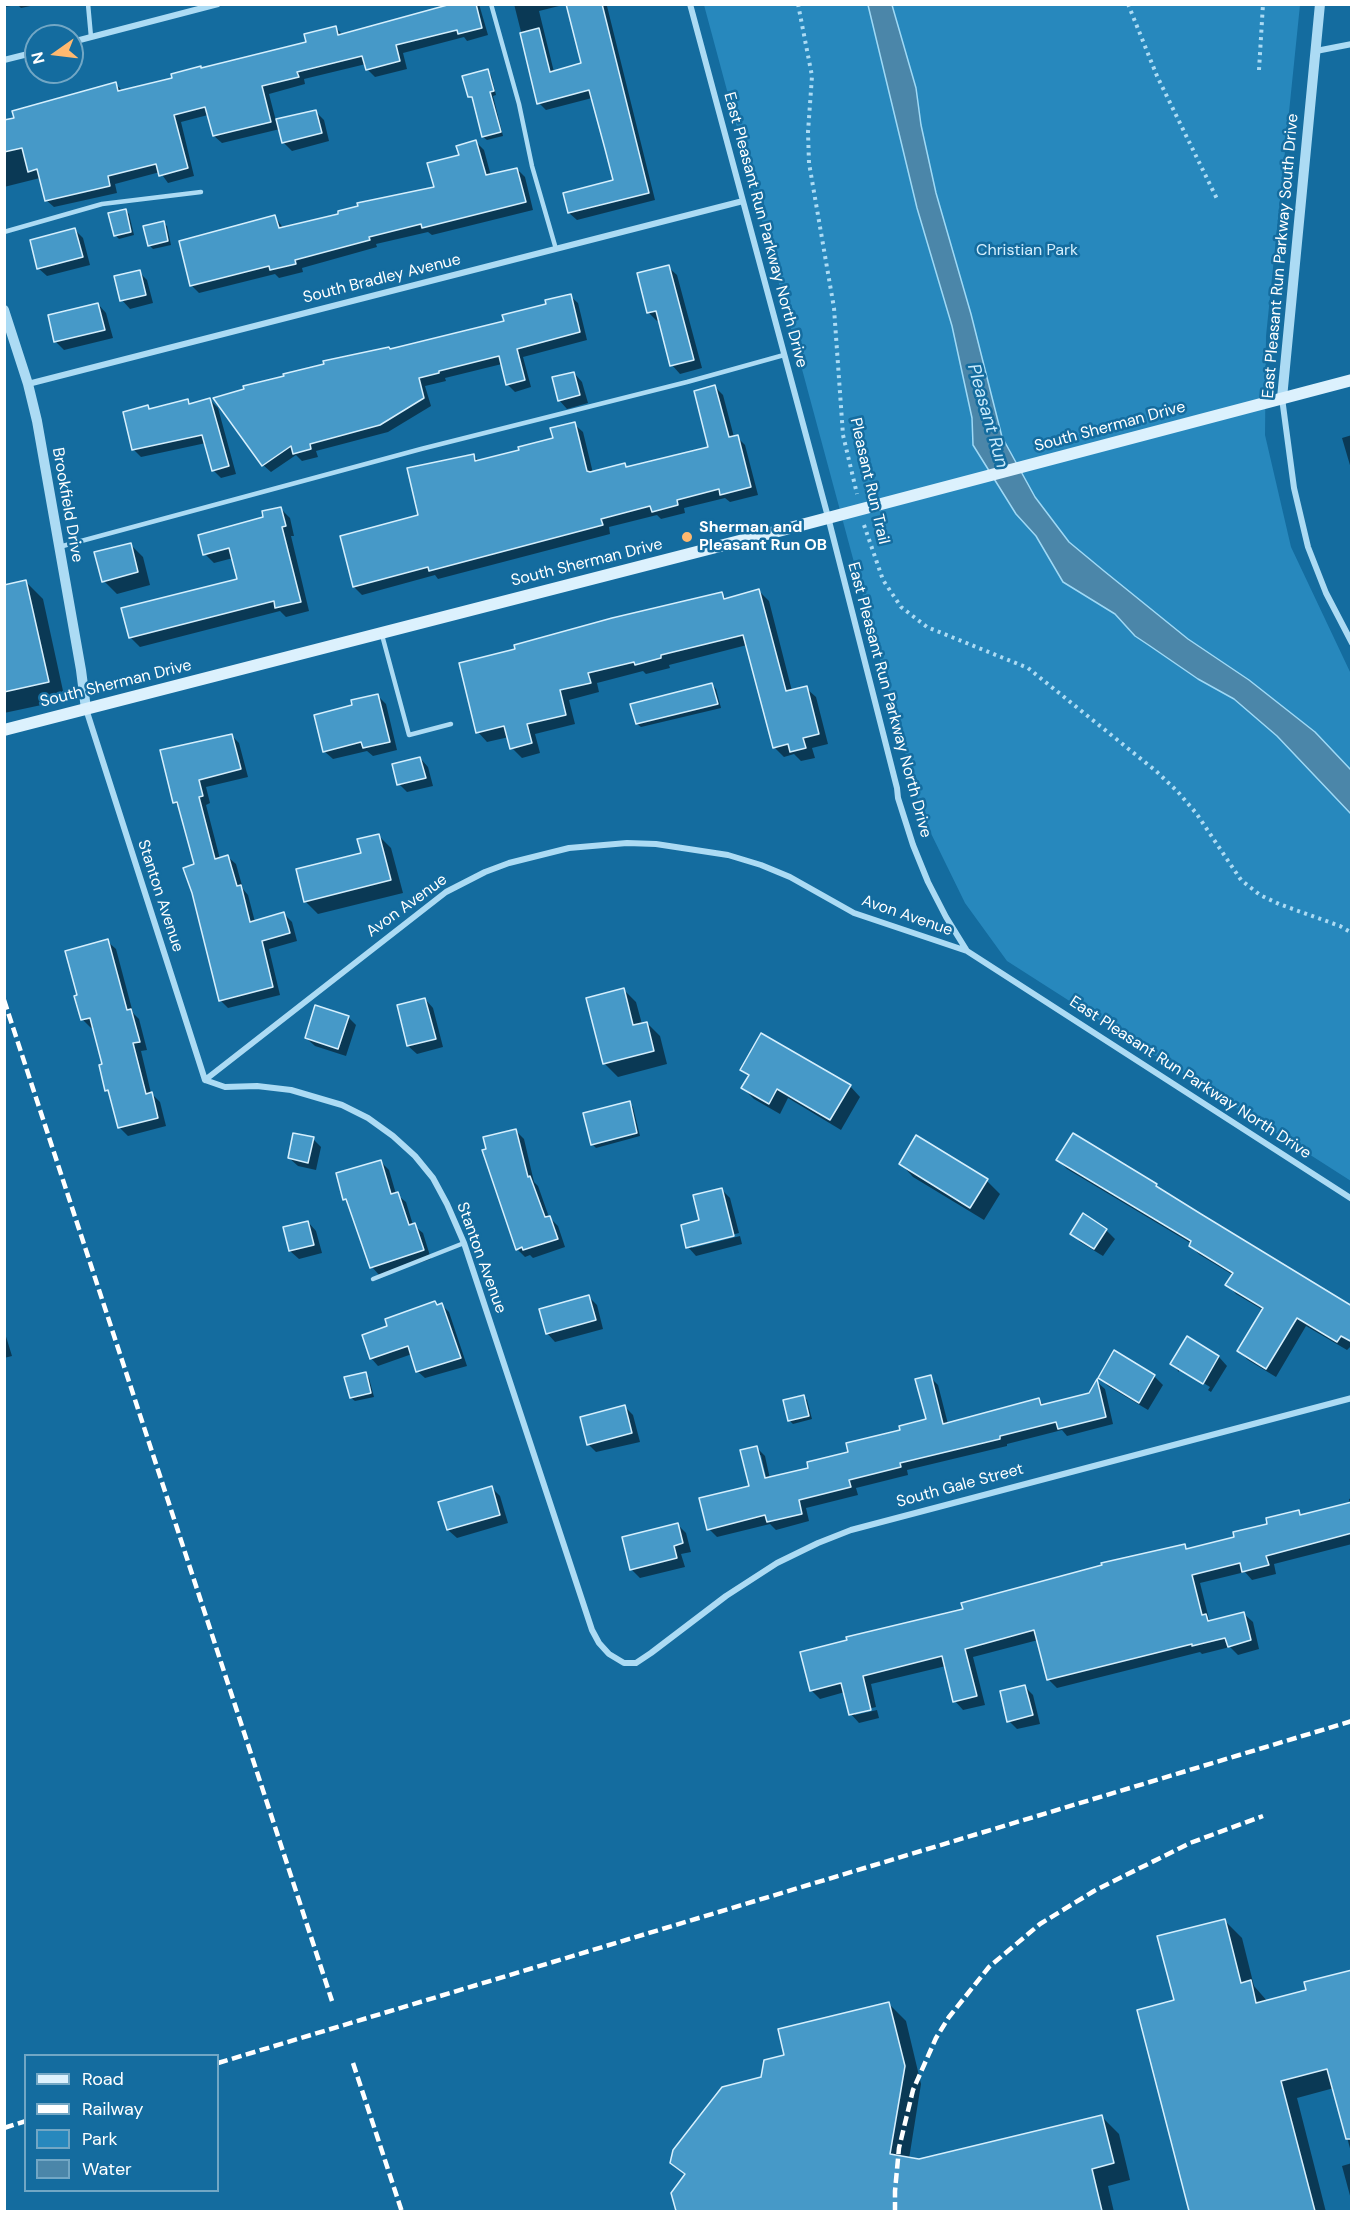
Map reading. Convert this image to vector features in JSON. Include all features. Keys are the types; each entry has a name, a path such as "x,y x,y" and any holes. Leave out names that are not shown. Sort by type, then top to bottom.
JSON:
{"main road":[{"name":"South Sherman Drive","path":"4,729 862,509 1352,380"}],"street":[{"path":"84,39 218,4"},
{"name":"East Pleasant Run Parkway North Drive","path":"690,4 828,517 907,826 928,882 946,917 967,951 1352,1199"},
{"name":"East Pleasant Run Parkway South Drive","path":"1320,4 1282,398 1294,488 1308,547 1326,593 1352,644"},
{"path":"1317,51 1352,44"},
{"path":"4,60 24,55"},
{"name":"South Bradley Avenue","path":"28,384 743,201"},
{"name":"Brookfield Drive","path":"4,310 28,384 37,421 86,709"},
{"name":"Stanton Avenue","path":"86,709 205,1080 225,1087 277,1087 306,1092 342,1105 368,1118 400,1142 429,1173 447,1204 464,1242 592,1630 599,1643 609,1654"},
{"name":"Avon Avenue","path":"205,1080 446,892 502,866 569,848 598,844 646,843 676,845 728,855 761,865 790,878 854,913 967,951"},
{"name":"South Gale Street","path":"609,1654 624,1663 636,1663 687,1628 747,1581 798,1552 851,1530 1352,1398"}],"lane":[{"path":"88,4 91,37"},
{"path":"490,4 519,104 532,166 556,249"},
{"path":"4,232 102,204 201,192"},
{"path":"59,547 421,449 687,382 784,355"},
{"path":"382,633 409,735 451,724"},
{"path":"373,1279 464,1242"}],"path":[{"name":"Pleasant Run Trail","path":"798,4 812,76 808,132 809,163 827,255 834,308 843,435 862,509 865,533 883,580 901,607 927,627 1028,668 1156,771 1196,813 1241,880 1260,895 1340,926 1352,933"},
{"path":"1128,4 1157,76 1218,201"},
{"path":"1259,70 1263,4"}],"green space":[{"name":"Christian Park","path":"704,5 1300,5 1266,336 1265,435 1291,547 1351,674 1351,1181 1007,961 965,903 922,815"}],"water":[{"name":"Pleasant Run","path":"868,5 892,5 916,88 921,125 936,193 971,314 1002,437 1035,497 1069,542 1188,639 1249,680 1315,732 1351,770 1351,814 1277,736 1234,699 1198,679 1135,636 1115,614 1063,582 1036,536 1016,514 973,445 972,418 952,326 917,208"}],"building":[{"path":"451,4 476,4 482,28 458,34 457,30 396,45 400,61 366,70 362,56 297,72 299,77 262,86 271,122 213,136 205,107 174,115 188,168 159,176 156,164 108,176 110,186 45,201 37,169 28,172 22,148 4,152 4,120 14,118 12,111 116,82 118,91 172,78 171,74 306,42 304,34 336,26 338,35"},
{"path":"566,4 602,4 649,193 568,213 563,193 613,180 605,149 589,90 537,104 520,33 539,28 550,72 581,63"},
{"path":"488,69 494,91 490,92 501,132 482,137 472,97 468,97 462,76"},
{"path":"316,110 322,133 282,143 276,119"},
{"path":"476,140 486,175 517,168 526,202 422,228 421,224 369,237 370,240 295,260 296,264 270,270 269,266 190,286 179,241 275,215 279,228 338,214 338,211 358,206 357,203 434,187 427,163 459,155 456,146"},
{"path":"126,209 131,232 114,236 108,213"},
{"path":"164,221 168,241 148,246 143,226"},
{"path":"75,228 83,257 37,269 30,240"},
{"path":"669,265 694,360 670,366 656,311 647,313 637,273"},
{"path":"140,270 146,295 120,301 114,276"},
{"path":"571,294 580,332 517,349 525,380 506,385 499,356 439,371 439,373 419,378 424,398 380,425 310,444 311,449 293,454 291,446 262,466 213,398 244,389 243,386 324,364 323,361 389,347 390,349 504,321 502,315 546,304 545,300"},
{"path":"98,303 105,330 54,342 48,315"},
{"path":"574,372 580,395 558,401 552,377"},
{"path":"715,385 729,437 738,435 751,487 720,495 719,489 677,500 678,505 652,512 650,506 601,519 603,525 429,571 428,567 353,587 340,536 418,515 407,468 474,454 475,461 519,450 518,447 553,438 550,428 575,422 587,471 590,472 625,463 626,467 708,447 694,391"},
{"path":"210,398 229,466 212,471 202,435 132,450 123,412 148,405 149,409 188,399 189,404"},
{"path":"281,507 286,526 282,527 301,602 275,608 274,601 129,638 121,608 237,579 229,548 203,555 198,535 263,517 262,511"},
{"path":"131,543 138,572 102,582 94,552"},
{"path":"26,580 49,682 4,692 4,585"},
{"path":"759,589 786,691 807,686 819,734 803,738 806,748 790,752 788,744 773,748 743,635 661,655 661,658 635,665 634,662 588,673 591,683 560,690 566,715 527,724 532,743 510,749 504,726 476,733 459,663 515,649 514,645 612,618 722,592 724,599"},
{"path":"712,683 718,704 636,724 630,704"},
{"path":"378,694 390,742 363,748 361,742 323,752 314,715 352,705 351,700"},
{"path":"232,734 241,769 199,780 203,796 199,797 215,859 228,855 237,886 241,885 250,922 284,912 290,933 262,941 273,987 219,1001 192,893 183,868 194,864 177,802 173,803 160,750"},
{"path":"420,757 426,778 397,785 392,764"},
{"path":"379,834 391,880 304,902 296,869 361,853 357,839"},
{"path":"108,939 127,1010 131,1009 140,1042 133,1043 146,1094 152,1092 158,1118 118,1128 108,1090 105,1091 99,1065 102,1064 90,1018 81,1020 65,951"},
{"path":"624,988 633,1025 647,1022 654,1051 603,1064 586,998"},
{"path":"425,998 436,1039 407,1046 397,1005"},
{"path":"315,1005 349,1016 338,1049 305,1038"},
{"path":"761,1033 851,1085 830,1120 777,1089 769,1104 741,1088 749,1075 740,1070"},
{"path":"630,1101 637,1133 591,1145 583,1113"},
{"path":"516,1129 528,1177 530,1176 545,1217 550,1216 558,1239 523,1250 522,1247 516,1250 482,1150 486,1149 483,1137"},
{"path":"293,1133 314,1137 308,1163 288,1158"},
{"path":"1073,1133 1352,1306 1352,1342 1341,1336 1337,1342 1297,1318 1266,1369 1237,1351 1263,1308 1225,1285 1233,1273 1189,1246 1191,1241 1056,1160"},
{"path":"916,1135 988,1179 970,1208 899,1164"},
{"path":"381,1160 391,1194 398,1192 409,1225 415,1223 424,1250 370,1268 346,1199 343,1200 336,1173"},
{"path":"722,1188 734,1236 686,1248 681,1225 699,1220 693,1195"},
{"path":"1083,1213 1107,1229 1094,1249 1070,1234"},
{"path":"308,1221 314,1245 289,1251 283,1227"},
{"path":"589,1295 596,1320 546,1334 539,1309"},
{"path":"435,1301 437,1305 442,1303 461,1358 416,1372 408,1346 370,1359 362,1335 387,1326 385,1319"},
{"path":"1187,1336 1219,1356 1203,1384 1170,1364"},
{"path":"1114,1350 1155,1375 1139,1403 1098,1378"},
{"path":"366,1372 371,1393 350,1398 344,1377"},
{"path":"931,1375 943,1424 1039,1398 1041,1405 1089,1393 1097,1379 1106,1417 1058,1429 1056,1422 1000,1436 1000,1439 900,1463 901,1467 849,1480 851,1487 799,1500 802,1514 767,1522 765,1515 707,1530 699,1498 749,1486 740,1450 757,1446 765,1478 808,1468 807,1462 848,1452 846,1443 900,1430 899,1426 926,1419 915,1379"},
{"path":"804,1395 809,1416 788,1421 783,1400"},
{"path":"625,1405 632,1433 587,1445 580,1417"},
{"path":"492,1486 500,1515 447,1530 438,1502"},
{"path":"1352,1502 1352,1533 1266,1556 1269,1565 1242,1572 1240,1563 1192,1575 1202,1615 1206,1614 1208,1621 1244,1612 1251,1640 1228,1647 1225,1638 1192,1646 1192,1644 1047,1680 1034,1630 965,1649 977,1696 953,1702 942,1656 863,1676 871,1710 849,1715 841,1683 810,1691 800,1652 847,1640 846,1637 963,1609 961,1603 1102,1565 1101,1563 1185,1544 1186,1549 1234,1537 1233,1532 1267,1524 1266,1518 1299,1510 1300,1515"},
{"path":"678,1523 683,1543 674,1546 677,1558 630,1570 622,1537"},
{"path":"1025,1685 1033,1715 1007,1722 1000,1691"},
{"path":"1225,1919 1241,1983 1251,1980 1256,2003 1306,1990 1304,1982 1352,1970 1352,2139 1346,2139 1327,2069 1281,2081 1315,2211 1189,2211 1137,2010 1174,2000 1157,1936"},
{"path":"889,2002 905,2066 890,2154 919,2159 1102,2115 1114,2163 1092,2169 1102,2211 676,2211 671,2193 685,2174 670,2163 673,2150 722,2087 761,2077 764,2060 784,2055 778,2029"}],"railway":[{"path":"4,1000 332,2001"},
{"path":"219,2063 1352,1721"},
{"path":"895,2212 899,2148 913,2090 936,2038 949,2017 989,1967 1040,1924 1094,1891 1190,1843 1263,1816"},
{"path":"353,2063 402,2212"},
{"path":"4,2128 24,2122"}],"place":[{"name":"Sherman and Pleasant Run OB","path":"687,537"}]}
